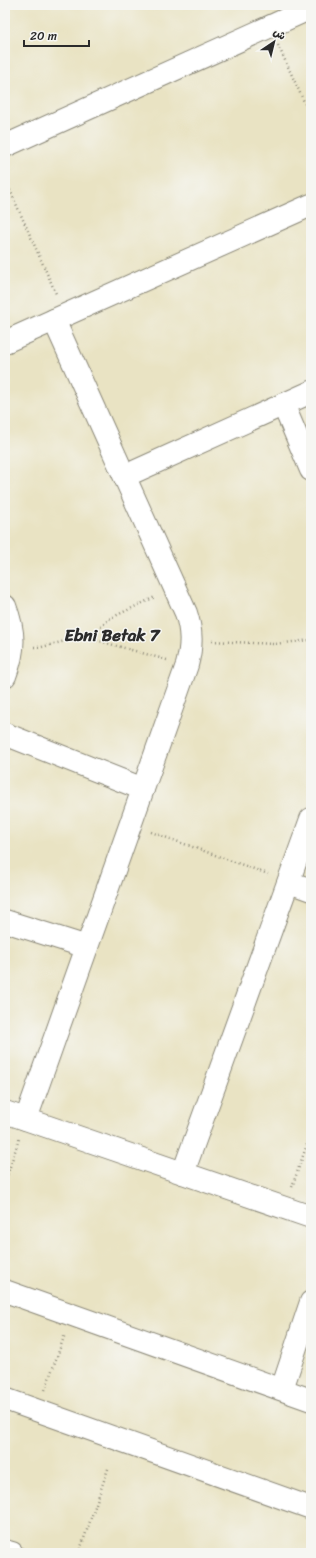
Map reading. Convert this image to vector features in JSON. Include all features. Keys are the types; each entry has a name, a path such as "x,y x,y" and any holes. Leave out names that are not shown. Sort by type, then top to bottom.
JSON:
{"street":[{"path":"5,146 311,8"},
{"path":"5,342 311,205"},
{"path":"26,1119 187,665 191,639 190,625 176,589 125,476 60,318"},
{"path":"125,476 311,392"},
{"path":"283,404 311,470"},
{"path":"5,606 12,624 13,645 5,676"},
{"path":"5,734 143,789"},
{"path":"183,1173 311,819"},
{"path":"289,882 311,890"},
{"path":"5,921 87,947"},
{"path":"5,1112 311,1217"},
{"path":"5,1291 311,1400"},
{"path":"282,1389 311,1302"},
{"path":"5,1399 311,1508"},
{"path":"5,1551 12,1553"}],"path":[{"path":"270,27 311,117"},
{"path":"5,179 60,318"},
{"path":"89,638 98,628 121,612 176,589"},
{"path":"13,645 42,647 89,638 187,665"},
{"path":"191,639 232,643 274,644 311,640"},
{"path":"131,825 289,882"},
{"path":"5,1182 26,1119"},
{"path":"285,1208 311,1133"},
{"path":"38,1410 72,1315"},
{"path":"79,1553 109,1466"}],"district":[{"name":"Ebni Betak 7","path":"112,635"}]}
